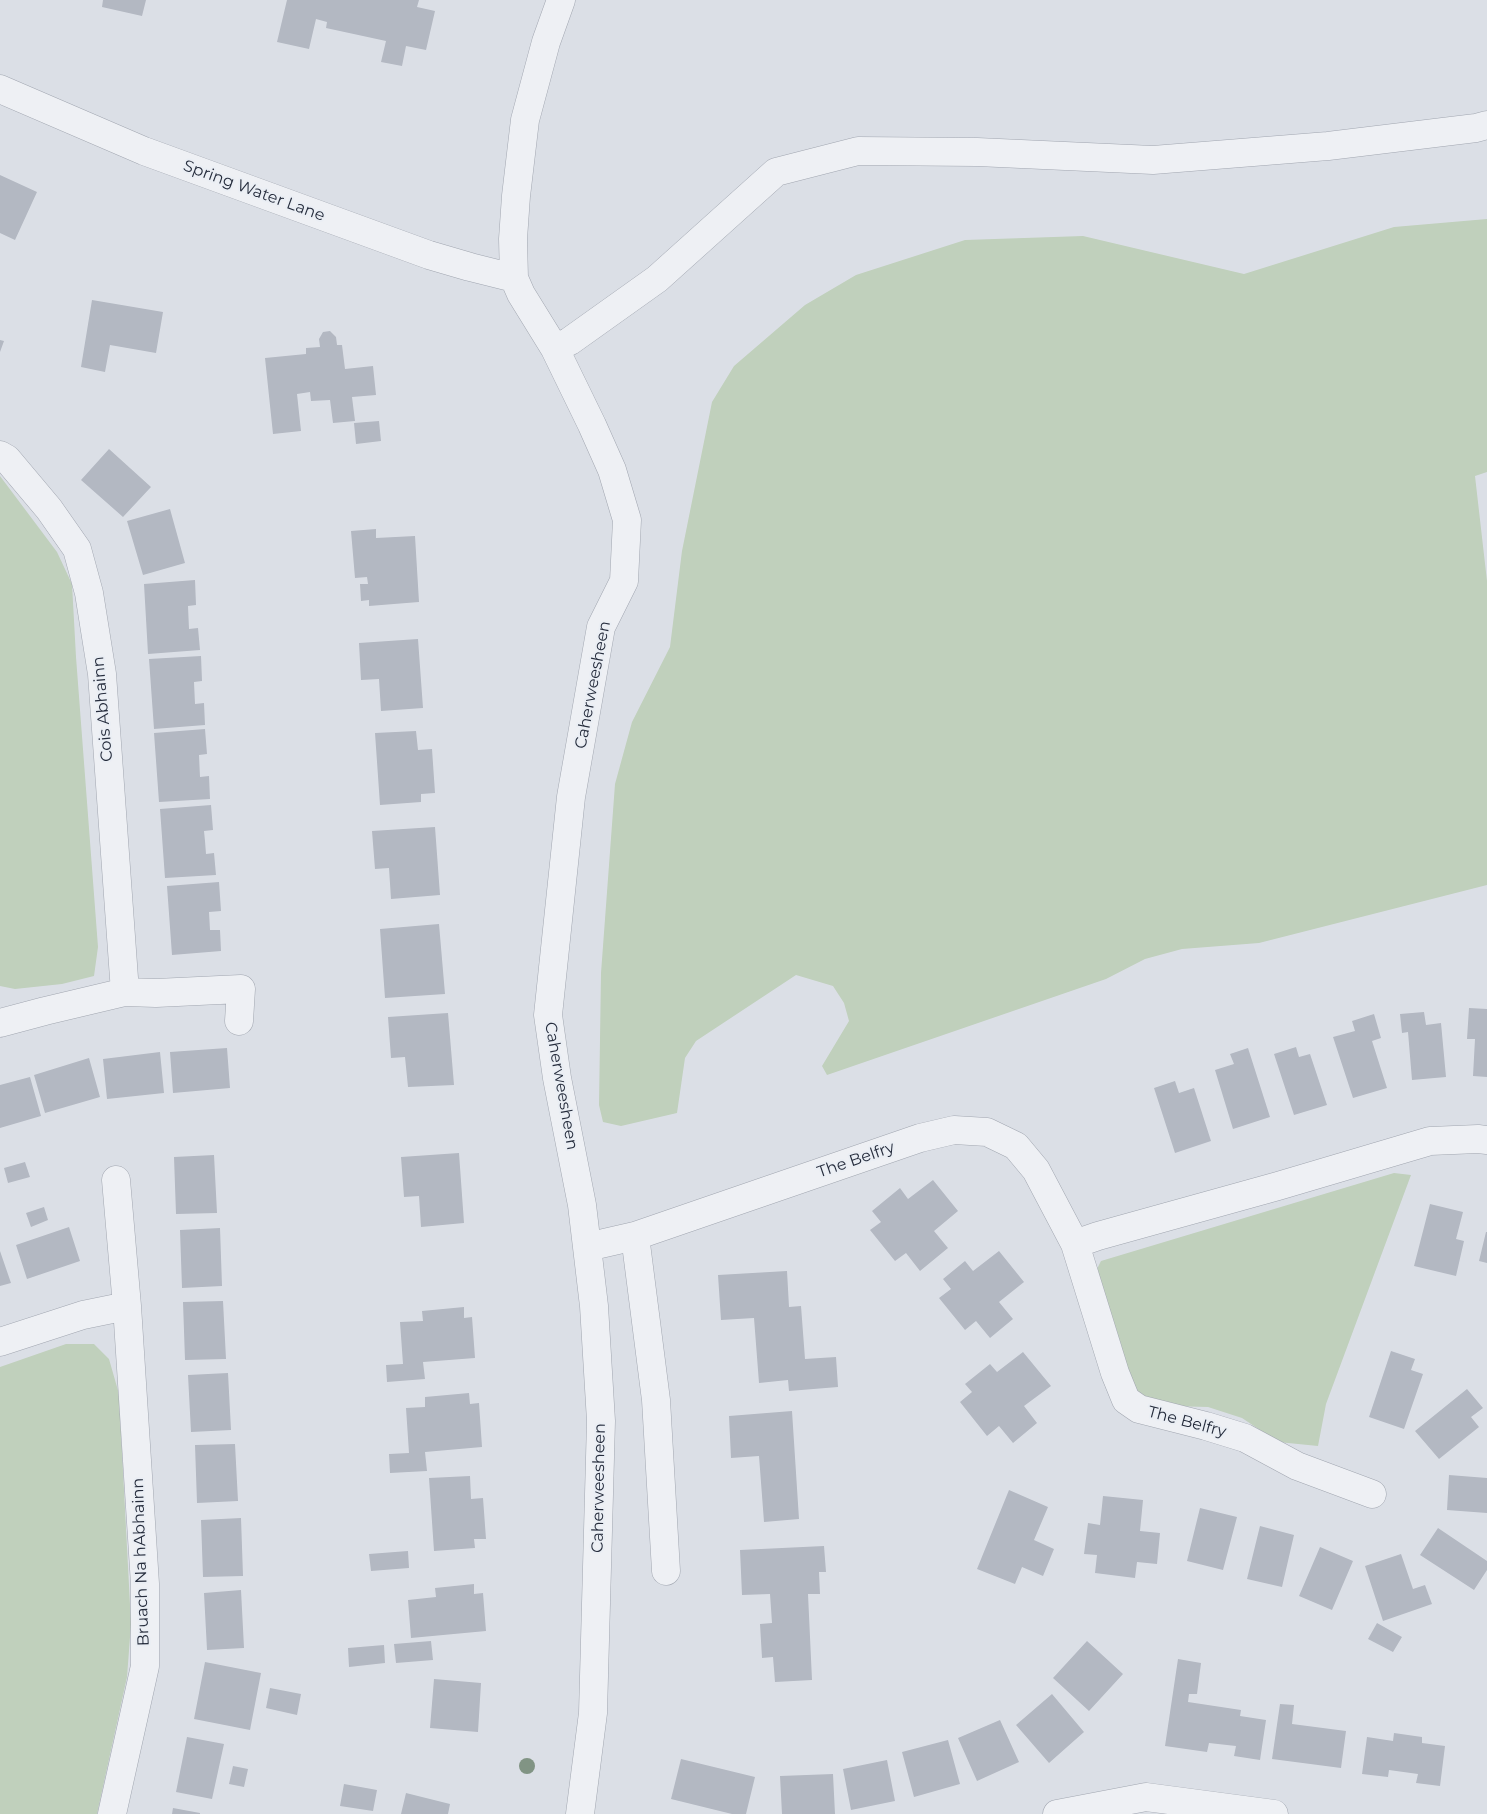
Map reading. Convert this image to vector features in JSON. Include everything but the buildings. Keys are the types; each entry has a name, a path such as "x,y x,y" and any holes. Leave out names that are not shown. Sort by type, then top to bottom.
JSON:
{"street":[{"path":"514,278 513,239 516,196 526,120 546,42 560,0"},
{"name":"Spring Water Lane","path":"0,89 144,151 430,255 470,268 514,278"},
{"path":"555,349 570,341 657,278 776,172 858,151 977,152 1153,160 1328,146 1487,125"},
{"name":"Caherweesheen","path":"514,278 521,294 555,349 612,470 627,520 624,581 601,626 571,797 548,1014 557,1078 574,1159 587,1247 594,1306 601,1421 593,1713 580,1814"},
{"name":"Cois Abhainn","path":"0,454 49,509 77,549 88,593 102,674 125,992"},
{"path":"0,1023 45,1010 125,992 156,993 241,989 239,1021"},
{"name":"The Belfry","path":"587,1247 636,1236 920,1138 954,1130 987,1132 1016,1146 1036,1170 1075,1244 1115,1373 1126,1400 1139,1409 1245,1438 1297,1466 1372,1494"},
{"path":"1075,1244 1430,1141 1487,1140"},
{"name":"Bruach Na hAbhainn","path":"112,1814 145,1666 145,1584 127,1306 116,1180"},
{"path":"636,1236 656,1400 666,1571"},
{"path":"0,1342 83,1315 127,1306"},
{"path":"1057,1814 1146,1797 1274,1814"}],"green space":[{"path":"1487,219 1487,472 1475,476 1487,581 1487,885 1259,943 1182,949 1145,959 1106,979 827,1075 822,1066 849,1021 844,1003 833,986 796,975 696,1041 685,1058 677,1113 621,1126 603,1122 599,1105 601,973 615,784 632,722 670,647 682,551 712,402 734,366 805,305 856,275 965,240 1083,236 1244,274 1394,227"},
{"path":"0,476 57,552 72,584 98,947 94,976 62,984 15,989 0,986"},
{"path":"1394,1173 1411,1175 1326,1404 1318,1446 1278,1442 1242,1418 1208,1407 1169,1406 1140,1400 1134,1392 1097,1269 1101,1261"},
{"path":"66,1344 94,1344 109,1359 119,1394 131,1624 127,1677 97,1814 0,1814 0,1367"}]}
